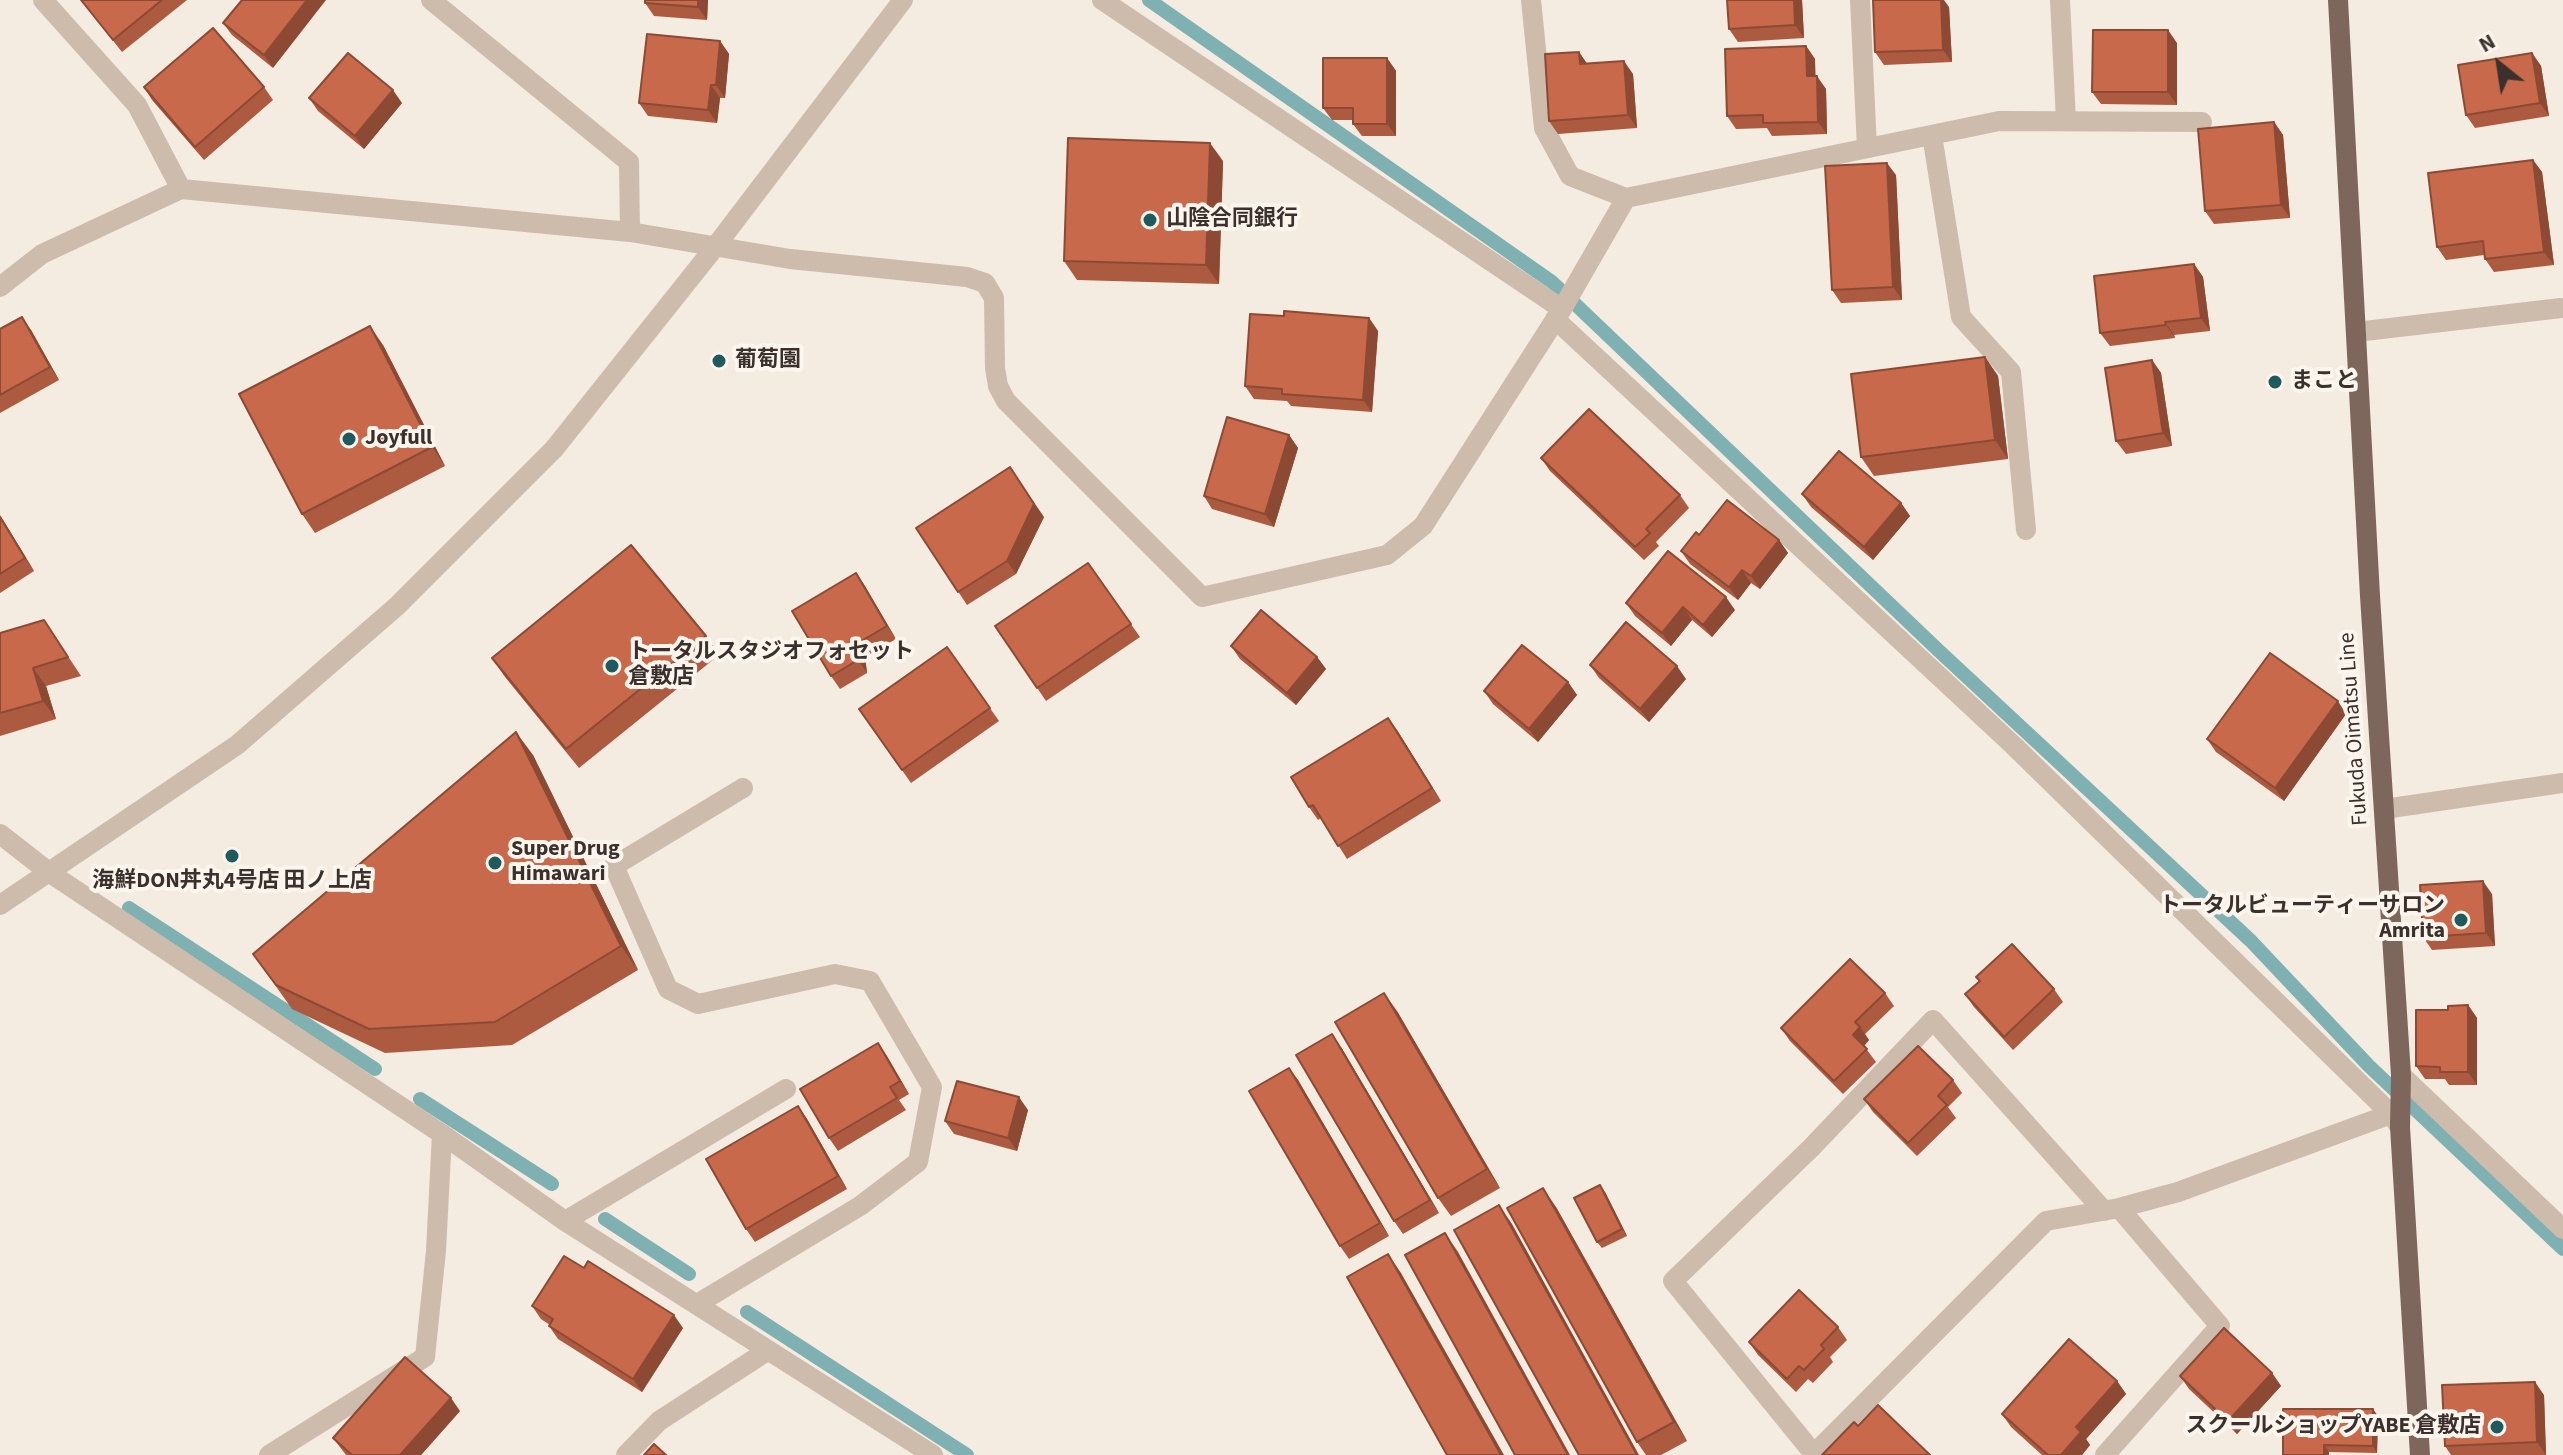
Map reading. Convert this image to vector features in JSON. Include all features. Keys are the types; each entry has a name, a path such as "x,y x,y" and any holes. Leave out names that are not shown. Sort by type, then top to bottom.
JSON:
{"main road":[{"name":"Fukuda Oimatsu Line","path":"2338,0 2401,1080 2398,1118 2420,1455"}],"street":[{"path":"43,0 137,105 181,189"},
{"path":"431,0 629,162 630,232"},
{"path":"0,905 237,745 397,606 554,449 715,247 903,0"},
{"path":"1102,0 1564,305 2398,1118 2178,1192 2111,1210 2046,1221 1814,1454 1673,1281 1811,1148 1933,1020 2111,1210 2220,1326 2105,1455"},
{"path":"1531,0 1544,128 1570,176 1626,198 1999,121 2202,122"},
{"path":"1860,0 1867,148"},
{"path":"2060,0 2066,121"},
{"path":"1932,135 1961,317 2011,372 2026,530"},
{"path":"0,287 42,254 181,189 630,232 790,259 967,277 985,283 994,298 995,368 998,386 1006,401 1202,597 1387,555 1423,526 1564,305 1626,198"},
{"path":"2356,332 2561,308"},
{"path":"2384,809 2563,783"},
{"path":"697,1304 860,1206 918,1162 932,1087 870,981 835,974 698,1004 668,989 614,866 743,788"},
{"path":"0,834 50,873 442,1134 565,1221 933,1455"},
{"path":"2401,1080 2563,1229"},
{"path":"565,1221 786,1089"},
{"path":"269,1455 425,1357 436,1251 442,1134"},
{"path":"626,1455 659,1421 767,1351"}],"building":[{"path":"81,0 162,0 113,40"},
{"path":"242,0 307,0 264,55 223,23"},
{"path":"645,0 698,0 698,7 645,3"},
{"path":"1727,0 1794,0 1795,25 1729,29"},
{"path":"1873,0 1941,0 1943,50 1875,52"},
{"path":"213,28 264,87 195,147 144,87"},
{"path":"2093,30 2168,30 2168,92 2092,92"},
{"path":"647,34 720,41 716,85 711,85 708,110 639,103"},
{"path":"1806,46 1807,76 1817,76 1818,122 1763,123 1763,115 1727,116 1725,49"},
{"path":"1579,52 1580,64 1624,61 1628,115 1549,121 1545,54"},
{"path":"348,53 393,90 355,136 309,98"},
{"path":"2532,53 2540,103 2466,115 2458,65"},
{"path":"1323,58 1387,58 1387,124 1353,124 1353,108 1323,108"},
{"path":"2274,122 2281,205 2205,211 2198,129"},
{"name":"山陰合同銀行","path":"1068,138 1210,143 1206,265 1064,261"},
{"path":"2533,160 2544,252 2485,259 2483,241 2437,247 2428,173"},
{"path":"1887,163 1893,287 1832,290 1825,166"},
{"path":"2194,264 2201,318 2100,333 2094,276"},
{"path":"1284,311 1369,318 1363,400 1282,394 1282,389 1245,386 1250,314 1284,316"},
{"path":"22,317 50,367 0,395 0,329"},
{"name":"Joyfull","path":"370,326 432,447 302,514 239,394"},
{"path":"1985,357 1995,440 1861,457 1851,374"},
{"path":"2152,360 2163,433 2116,441 2105,368"},
{"path":"1589,409 1680,495 1646,529 1650,533 1635,547 1541,458"},
{"path":"1227,417 1289,435 1265,514 1204,496"},
{"path":"1839,451 1901,503 1864,547 1802,494"},
{"path":"1010,467 1034,504 1007,561 958,592 916,528"},
{"path":"1727,500 1779,540 1751,576 1742,570 1729,587 1681,551 1696,532 1699,535"},
{"path":"0,517 25,558 0,574"},
{"name":"トータルスタジオフォセット 倉敷店","path":"631,545 706,636 566,749 492,658"},
{"path":"1668,551 1726,597 1703,625 1683,607 1662,633 1626,603"},
{"path":"1088,563 1131,624 1037,688 995,626"},
{"path":"856,573 887,626 856,644 858,660 831,676 792,611"},
{"path":"1261,610 1317,657 1287,693 1231,646"},
{"path":"44,620 68,657 33,668 43,701 0,713 0,633"},
{"path":"1626,622 1677,666 1640,709 1590,665"},
{"path":"1522,645 1568,682 1529,729 1484,691"},
{"path":"947,647 990,708 902,770 859,709"},
{"path":"2270,653 2338,701 2275,788 2207,739"},
{"path":"1388,718 1432,788 1338,846 1313,805 1309,807 1291,777"},
{"name":"Super Drug Himawari","path":"516,732 621,946 495,1022 369,1029 276,985 253,954"},
{"path":"2483,881 2486,933 2423,937 2420,885"},
{"path":"2012,944 2054,989 2004,1037 1965,994 1980,981 1976,977"},
{"path":"1850,959 1885,993 1855,1022 1860,1027 1853,1035 1867,1049 1834,1081 1781,1028"},
{"path":"1384,993 1487,1169 1438,1198 1335,1022"},
{"path":"2468,1005 2468,1072 2440,1072 2440,1067 2416,1066 2416,1010 2448,1010 2448,1006"},
{"path":"1332,1034 1430,1200 1394,1221 1296,1055"},
{"path":"878,1043 900,1081 890,1087 897,1098 829,1138 800,1089"},
{"path":"1918,1046 1953,1080 1938,1096 1947,1105 1908,1143 1864,1099"},
{"path":"1289,1068 1380,1223 1340,1246 1249,1091"},
{"path":"957,1081 1019,1097 1008,1138 945,1121"},
{"path":"798,1106 838,1176 746,1229 706,1159"},
{"path":"1600,1185 1622,1229 1597,1242 1574,1198"},
{"path":"1543,1188 1674,1422 1637,1442 1507,1208"},
{"path":"1499,1205 1637,1455 1579,1455 1454,1230"},
{"path":"1445,1233 1568,1455 1515,1455 1405,1255"},
{"path":"1388,1254 1501,1455 1447,1455 1347,1277"},
{"path":"564,1256 584,1268 588,1261 674,1315 633,1379 549,1326 553,1319 532,1306"},
{"path":"1799,1290 1838,1327 1821,1345 1824,1349 1804,1370 1799,1366 1787,1379 1749,1342"},
{"path":"2224,1328 2272,1373 2228,1421 2180,1376"},
{"path":"2069,1339 2117,1381 2076,1427 2081,1432 2061,1455 2048,1455 2002,1414"},
{"path":"405,1357 451,1398 400,1455 352,1455 333,1438"},
{"path":"2535,1382 2537,1442 2445,1446 2442,1385"},
{"path":"1878,1405 1930,1455 1822,1455 1854,1422 1858,1426"},
{"path":"2283,1409 2373,1409 2373,1446 2324,1445 2324,1455 2283,1455"},
{"path":"654,1444 666,1455 644,1455"}],"waterway":[{"path":"1149,0 1552,282 1938,650 2251,941 2369,1066 2563,1249"},
{"path":"129,908 375,1069"},
{"path":"420,1099 552,1184"},
{"path":"605,1219 689,1274"},
{"path":"747,1312 967,1455"}],"place":[{"name":"山陰合同銀行","path":"1150,220"},
{"name":"葡萄園","path":"719,361"},
{"name":"まこと","path":"2275,382"},
{"name":"Joyfull","path":"349,439"},
{"name":"トータルスタジオフォセット 倉敷店","path":"612,666"},
{"name":"海鮮DON丼丸4号店 田ノ上店","path":"232,856"},
{"name":"Super Drug Himawari","path":"495,863"},
{"name":"トータルビューティーサロン Amrita","path":"2461,920"},
{"name":"スクールショップYABE 倉敷店","path":"2497,1427"}]}
